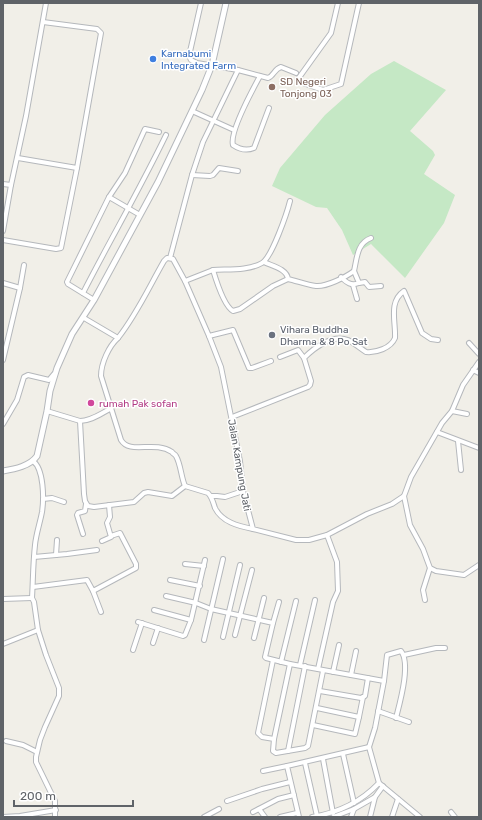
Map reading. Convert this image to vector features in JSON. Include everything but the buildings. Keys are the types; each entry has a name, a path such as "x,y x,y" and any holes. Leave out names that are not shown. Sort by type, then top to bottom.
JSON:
{"street":[{"path":"3,230 11,185 18,158 46,3"},
{"path":"201,3 189,57 191,60 197,63 238,70 260,76 271,77 277,68 281,67 296,73"},
{"path":"3,471 33,461 37,456 50,391 55,374 72,334 84,318 171,157 212,65 226,3"},
{"path":"338,3 331,32 298,79 300,82 323,90 341,84 359,3"},
{"path":"3,240 56,249 62,248 77,168 101,33 97,29 43,22"},
{"path":"185,486 175,455 159,446 133,447 125,445 121,440 110,409 101,372 108,352 126,328 139,307 164,261 167,258 170,258 192,175 203,142 238,70"},
{"path":"260,76 234,130 232,141 233,145 242,149 252,149 269,108"},
{"path":"192,111 213,122 234,130"},
{"path":"94,300 68,284 68,280 109,197 125,173 145,130 159,132"},
{"path":"83,293 166,136"},
{"path":"18,158 77,168"},
{"path":"192,175 210,176 213,175 219,168 238,171"},
{"path":"3,184 11,185"},
{"path":"109,197 140,215"},
{"path":"185,281 213,270 248,268 264,262 272,249 285,219 290,201"},
{"path":"359,283 354,270 359,248 364,241 371,238"},
{"name":"Jalan Kampung Jati","path":"170,258 175,262 185,281 210,336 221,367 240,460 243,491 253,529"},
{"path":"264,262 285,272 288,275 288,279"},
{"path":"3,360 24,265"},
{"path":"213,270 227,304 230,310 233,311 240,309 276,284 288,279 317,286 330,283 354,270"},
{"path":"341,278 353,285 365,282 368,287 381,286"},
{"path":"3,283 20,288"},
{"path":"353,285 357,299"},
{"path":"304,358 319,346 339,338 348,340 366,352 372,352 387,347 395,340 395,306 398,296 404,291 422,333 431,339 438,340"},
{"path":"84,318 118,338"},
{"path":"210,336 233,330 249,368 271,361"},
{"path":"469,343 479,354"},
{"path":"232,417 310,385 311,381 304,358 298,350 280,357"},
{"path":"425,600 423,590 430,568 423,549 410,525 404,496 410,476 437,432 452,411 461,390 479,362"},
{"path":"473,370 479,373"},
{"path":"3,424 17,400 24,377 28,375 49,380 55,374"},
{"path":"47,411 80,421 93,418 110,409"},
{"path":"452,411 467,414"},
{"path":"80,421 84,494 86,504 85,511 78,513 77,515 83,534"},
{"path":"437,432 479,448"},
{"path":"458,441 461,470"},
{"path":"33,461 37,464 40,473 43,499 42,513 36,536 32,598 34,602 38,630 46,655 58,683 59,693 57,703 45,727 37,752 36,762 54,797 56,810 55,817"},
{"path":"185,486 207,492 211,496 216,508 224,519 233,524 300,541 327,535 367,514 392,504 404,496"},
{"path":"86,504 90,507 94,507 134,502 146,492 172,496 185,486"},
{"path":"211,496 225,497 243,491"},
{"path":"43,499 52,498 64,502"},
{"path":"109,505 110,517 107,523 111,536"},
{"path":"93,591 136,568 122,534 120,533 111,536 110,538 102,541"},
{"path":"318,669 333,602 338,591 337,562 327,535"},
{"path":"56,555 57,540"},
{"path":"34,557 97,550"},
{"path":"204,640 223,559"},
{"path":"133,650 140,623 184,636 186,634 196,603 205,560"},
{"path":"186,564 204,566"},
{"path":"223,638 240,565"},
{"path":"430,568 436,571 464,575 479,565"},
{"path":"235,635 252,570"},
{"path":"33,587 87,580 101,612"},
{"path":"170,580 200,586"},
{"path":"166,596 196,603 211,609 273,623"},
{"path":"3,599 32,598"},
{"path":"254,638 264,598"},
{"path":"300,665 314,600"},
{"path":"280,662 296,601"},
{"path":"278,602 266,658 323,671 384,681"},
{"path":"154,610 191,620"},
{"path":"153,643 158,628"},
{"path":"3,644 38,630"},
{"path":"333,672 339,644"},
{"path":"404,655 436,648 445,648"},
{"path":"351,676 356,651"},
{"path":"396,718 405,666 404,655 401,651 387,655 384,681 369,747 379,783 418,816"},
{"path":"273,660 258,734 262,737 274,739"},
{"path":"290,664 274,739 273,751 276,753 305,748 308,746 323,671"},
{"path":"288,751 306,666"},
{"path":"313,725 355,734 368,678"},
{"path":"320,691 361,698 363,697"},
{"path":"316,708 359,717"},
{"path":"378,711 409,722"},
{"path":"6,741 23,745 37,752"},
{"path":"263,771 323,759 369,747"},
{"path":"343,754 354,803"},
{"path":"323,759 334,817 354,809 375,797"},
{"path":"305,763 317,816"},
{"path":"280,817 298,815 287,766"},
{"path":"227,801 262,789 290,782"},
{"path":"312,817 354,803 369,793 379,783"},
{"path":"370,817 375,797 383,786"},
{"path":"253,812 268,803 294,795"},
{"path":"392,817 398,799"},
{"path":"204,817 210,816 219,809"},
{"path":"259,809 265,817"},
{"path":"351,817 354,809"},
{"path":"3,817 20,816 56,810"},
{"path":"451,812 455,817"}],"green space":[{"path":"394,61 446,90 410,131 433,151 435,155 424,174 455,195 444,223 405,278 371,244 353,255 342,230 327,208 316,207 272,186 280,168 325,115 371,74"}],"place":[{"name":"Karnabumi Integrated Farm","path":"153,59"},
{"name":"SD Negeri Tonjong 03","path":"272,87"},
{"name":"Vihara Buddha Dharma & 8 Po Sat","path":"272,335"},
{"name":"rumah Pak sofan","path":"91,403"}]}
